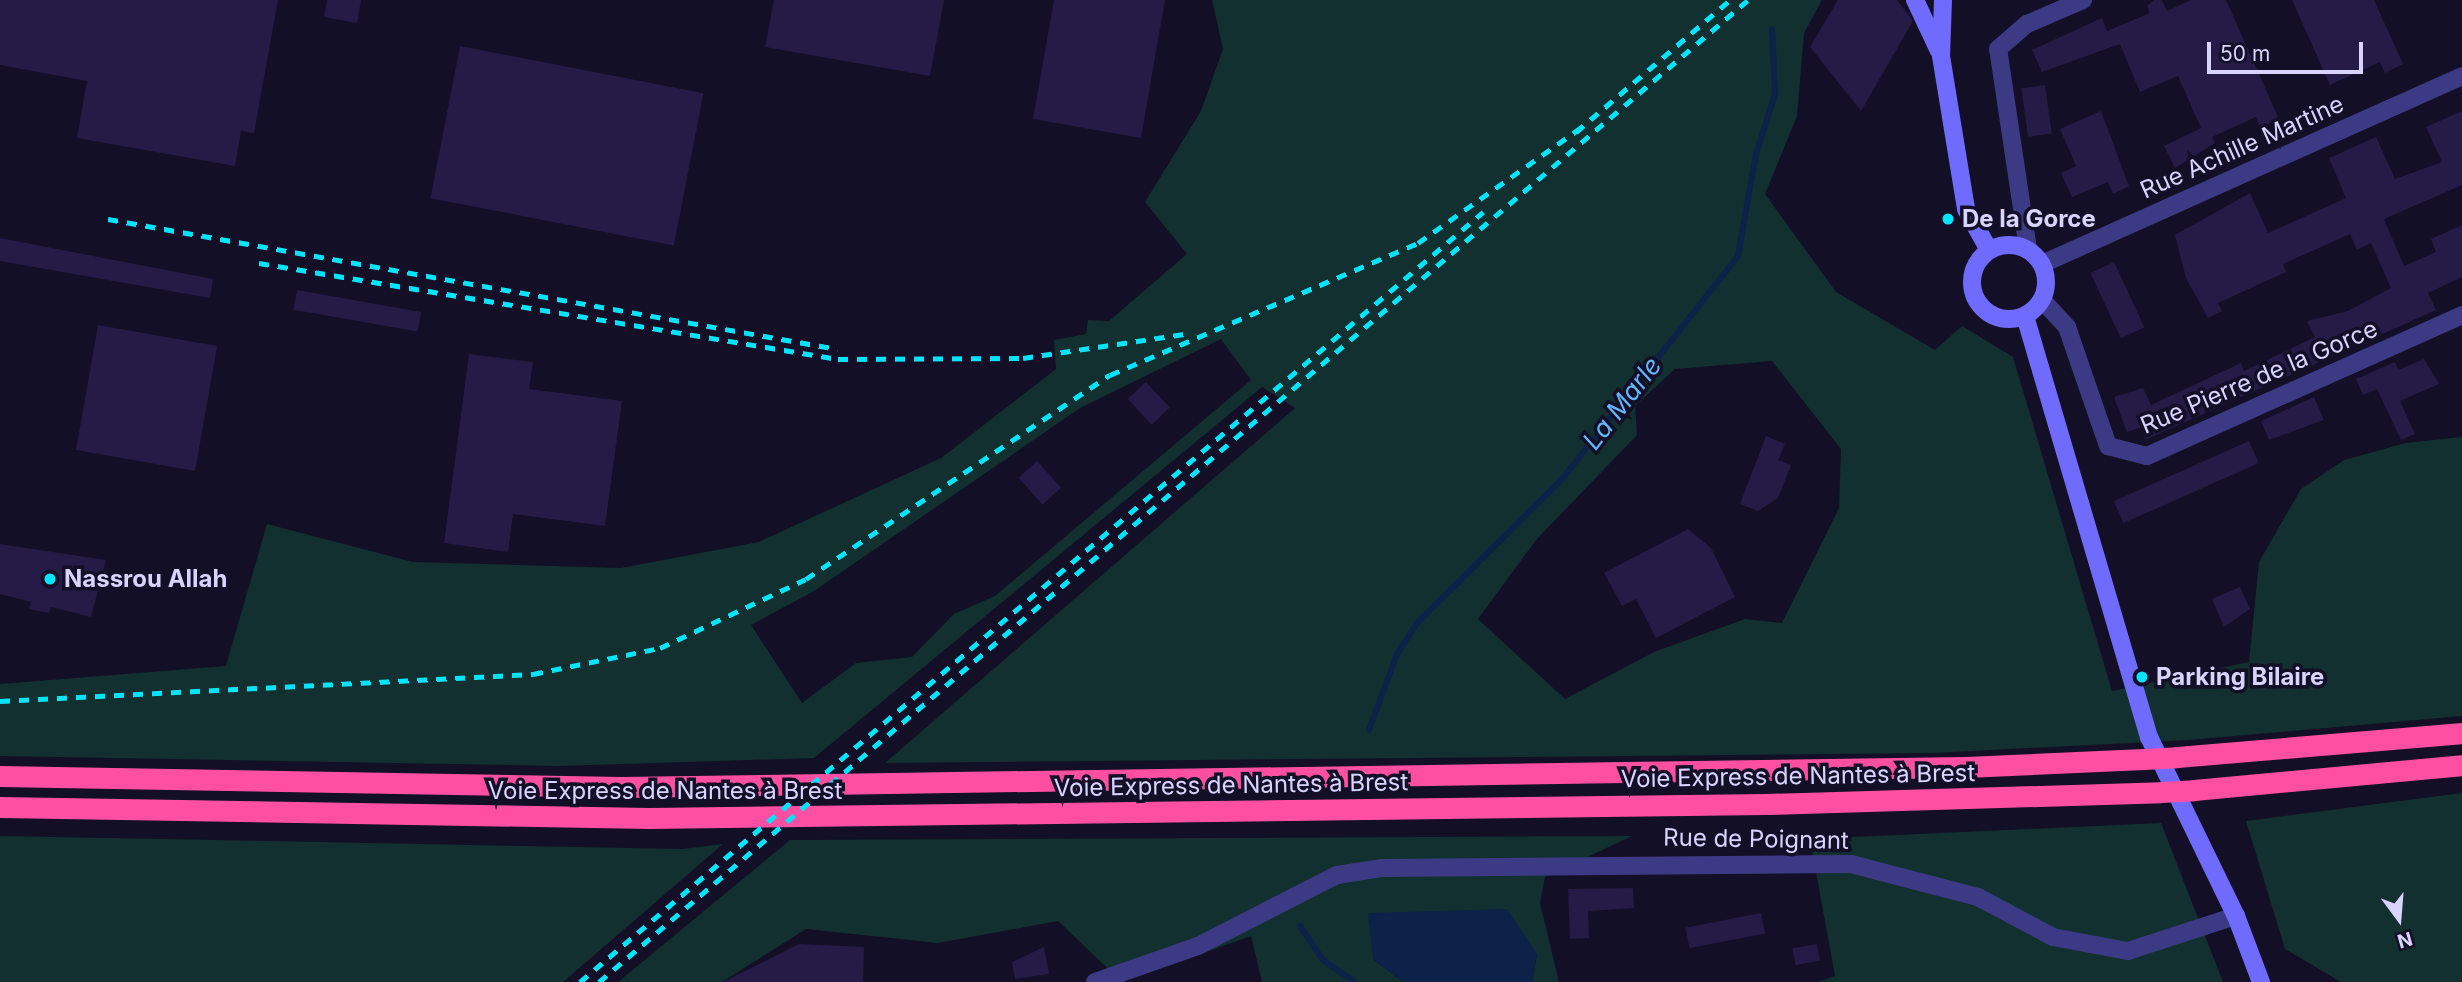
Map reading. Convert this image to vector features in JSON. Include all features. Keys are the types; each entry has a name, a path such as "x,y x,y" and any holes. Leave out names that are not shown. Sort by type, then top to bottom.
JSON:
{"highway":[{"name":"Voie Express de Nantes à Brest","path":"0,776 621,787 1938,768 2177,757 2462,733"},
{"name":"Voie Express de Nantes à Brest","path":"0,807 661,818 1767,804 2161,792 2462,765"}],"street":[{"path":"1916,0 1941,56"},
{"path":"1943,0 1941,56 1966,209 1989,250"},
{"path":"2028,249 1998,49 2027,24 2083,0"},
{"name":"Rue Achille Martine","path":"2042,264 2462,76"},
{"path":"2006,244 2028,249 2042,264 2042,300 2025,316 1992,315 1977,302 1972,280 1989,250 2006,244"},
{"name":"Rue Pierre de la Gorce","path":"2042,300 2067,327 2108,446 2147,456 2462,315"},
{"path":"2025,316 2149,737 2236,916 2261,982"},
{"name":"Rue de Poignant","path":"1095,982 1198,946 1337,875 1523,863 1851,864 1978,897 2075,944 2128,951 2236,916"}],"green space":[{"path":"1212,0 1822,0 1804,33 1797,116 1765,194 1836,292 1935,350 1962,326 2013,357 2112,691 2249,662 2259,562 2301,489 2344,460 2406,443 2462,437 2462,716 2189,740 1933,753 885,763 1295,408 1262,387 814,758 559,766 0,756 0,684 226,666 267,524 413,562 621,568 759,542 941,458 1056,369 1054,340 1086,334 1088,320 1109,321 1187,254 1145,202 1201,111 1223,49","holes":["1221,339 1251,380 995,596 954,614 912,657 856,663 802,703 751,625 814,591 1080,408","1772,361 1841,449 1839,508 1782,623 1745,619 1654,652 1565,699 1478,619 1536,540 1637,435 1635,406 1675,369"]},
{"path":"2462,793 2462,982 2341,982 2285,949 2246,821"},
{"path":"2161,823 2223,982 1818,982 1835,976 1810,839"},
{"path":"0,836 683,849 723,844 563,982 0,982"},
{"path":"1632,836 1545,877 1540,903 1559,982 1532,982 1537,954 1373,959 1403,982 1262,982 1251,936 1122,982 1058,921 938,943 806,929 722,982 618,982 790,840"}],"water":[{"path":"1507,909 1537,954 1532,982 1403,982 1373,959 1368,913"}],"building":[{"path":"0,0 278,0 254,133 241,131 235,166 77,138 87,81 0,65"},
{"path":"327,0 361,0 357,23 324,17"},
{"path":"774,0 944,0 930,76 765,47"},
{"path":"1054,0 1165,0 1141,138 1033,119"},
{"path":"1838,0 1897,0 1913,21 1861,111 1810,47"},
{"path":"2154,0 2162,0 2167,11 2191,0 2226,0 2279,119 2260,127 2256,117 2212,137 2215,143 2175,168 2164,146 2201,128 2178,76 2140,92 2120,44 2042,72 2032,50 2102,18 2107,31 2150,13 2147,6"},
{"path":"2292,0 2374,0 2403,64 2385,73 2380,62 2330,85"},
{"path":"460,46 703,93 674,245 430,198"},
{"path":"2045,85 2052,134 2028,137 2021,88"},
{"path":"2101,111 2129,186 2113,194 2108,182 2072,197 2061,173 2076,166 2060,129"},
{"path":"2462,111 2462,185 2384,219 2404,266 2436,252 2431,239 2462,225 2462,277 2428,293 2436,310 2145,440 2142,427 2127,432 2114,397 2143,388 2151,405 2241,363 2244,371 2315,337 2307,321 2348,311 2391,288 2371,243 2357,250 2350,234 2283,264 2286,272 2218,303 2222,311 2208,318 2186,278 2175,235 2250,193 2268,233 2346,198 2329,158 2376,137 2395,179 2442,162 2426,127"},
{"path":"0,238 213,279 210,298 0,261"},
{"path":"2114,262 2144,327 2121,338 2090,273"},
{"path":"297,290 421,312 418,332 294,310"},
{"path":"98,325 217,346 195,471 76,450"},
{"path":"469,354 533,362 529,389 622,401 605,526 513,514 508,552 444,543"},
{"path":"2424,359 2439,384 2400,401 2415,434 2401,440 2377,389 2363,395 2356,379 2395,362 2398,370"},
{"path":"1146,382 1170,408 1152,425 1128,399"},
{"path":"2314,397 2324,420 2269,440 2261,421"},
{"path":"1766,436 1785,444 1778,460 1791,465 1778,498 1758,511 1740,504"},
{"path":"2249,441 2259,463 2124,523 2114,501"},
{"path":"1037,461 1061,488 1043,504 1018,478"},
{"path":"1688,529 1711,548 1735,597 1656,638 1636,599 1622,606 1604,573"},
{"name":"Nassrou Allah","path":"0,544 106,560 91,617 51,607 49,613 29,609 31,602 0,594"},
{"path":"2240,587 2250,609 2224,627 2212,599"},
{"path":"1633,888 1634,908 1588,911 1589,938 1570,939 1568,889"},
{"path":"1761,913 1765,934 1689,948 1685,928"},
{"path":"799,944 864,947 863,982 723,982"},
{"path":"1817,944 1820,961 1795,965 1792,948"},
{"path":"1044,947 1049,974 1015,979 1012,962"}],"waterway":[{"name":"La Marle","path":"1369,730 1397,654 1417,623 1562,479 1738,256 1756,154 1775,94 1772,29"},
{"path":"1300,926 1323,960 1354,982"}],"railway":[{"path":"1576,132 1730,0"},
{"path":"599,982 1748,0"},
{"path":"0,701 533,674 660,648 806,579 1110,375 1418,243 1582,127"},
{"path":"580,982 1483,212"},
{"path":"108,219 837,349"},
{"path":"259,263 838,359 1023,358 1184,334"}],"place":[{"name":"De la Gorce","path":"1948,219"},
{"name":"Nassrou Allah","path":"50,579"},
{"name":"Parking Bilaire","path":"2142,677"}]}
